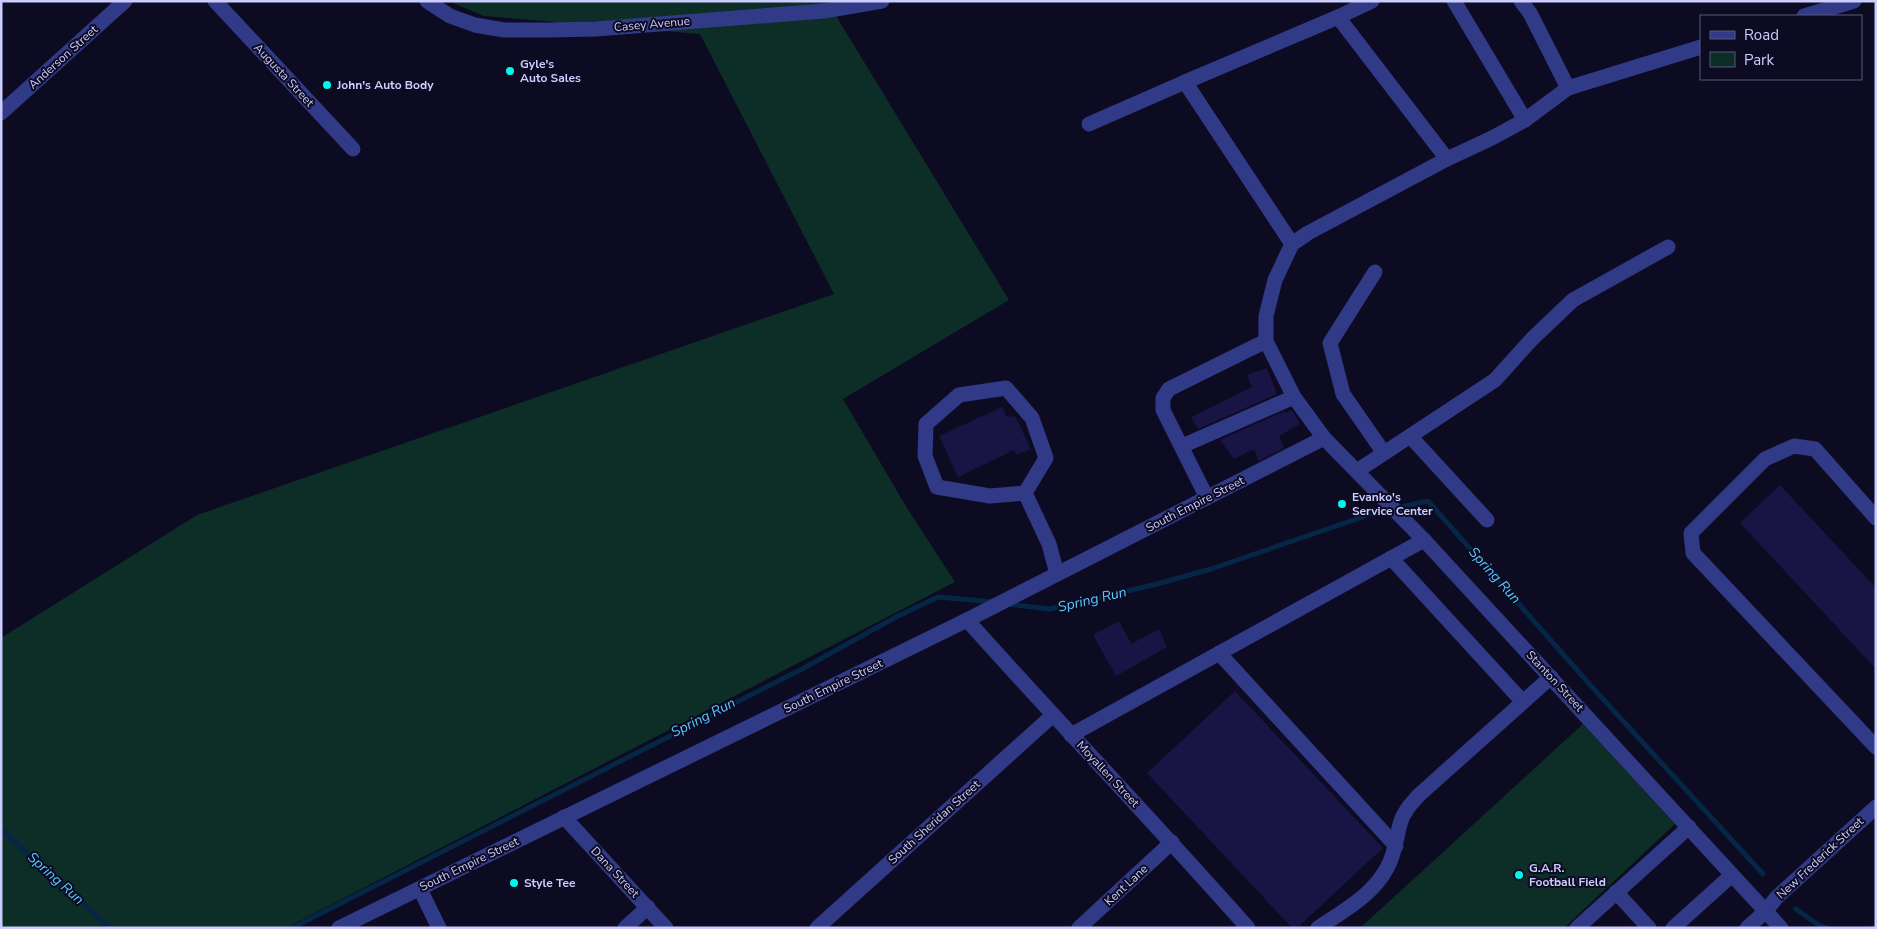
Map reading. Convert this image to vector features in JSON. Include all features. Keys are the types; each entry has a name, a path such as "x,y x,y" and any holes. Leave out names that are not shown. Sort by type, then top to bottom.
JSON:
{"street":[{"name":"Anderson Street","path":"1,113 125,1"},
{"name":"Augusta Street","path":"215,1 353,149"},
{"name":"Casey Avenue","path":"427,1 450,16 475,25 504,30 549,30 596,29 824,11 882,1"},
{"path":"1089,124 1372,1"},
{"path":"1454,1 1525,120"},
{"path":"1521,1 1530,13 1568,88"},
{"path":"1807,15 1854,1"},
{"path":"1338,16 1447,159"},
{"path":"1207,498 1163,410 1163,398 1169,389 1266,341 1266,316 1275,280 1292,244 1308,233 1447,159 1525,120 1568,88 1700,47"},
{"path":"1184,82 1292,244"},
{"path":"1357,471 1495,380 1532,339 1572,300 1668,246"},
{"path":"1375,272 1330,343 1343,394 1384,453"},
{"name":"Stanton Street","path":"1266,341 1294,397 1324,438 1404,518 1781,928"},
{"path":"1006,388 1032,418 1046,458 1025,493 990,496 937,487 926,456 926,424 959,395 1006,388"},
{"path":"1182,446 1294,397"},
{"path":"1410,436 1487,520"},
{"name":"South Empire Street","path":"338,928 967,620 1324,438"},
{"path":"1876,518 1815,448 1794,446 1765,459 1691,533 1693,553 1876,748"},
{"path":"1025,493 1049,544 1058,574"},
{"path":"1071,735 1424,540"},
{"path":"1391,558 1523,702"},
{"name":"Moyallen Street","path":"967,620 1052,716 1172,842 1248,928"},
{"path":"1219,653 1396,846"},
{"path":"1318,928 1370,891 1387,869 1396,846 1400,822 1408,807 1419,795 1551,677"},
{"name":"South Sheridan Street","path":"817,928 1052,716"},
{"name":"New Frederick Street","path":"1747,928 1766,911 1776,898 1876,807"},
{"name":"Dana Street","path":"564,817 666,928"},
{"path":"1577,928 1689,827"},
{"name":"Kent Lane","path":"1079,928 1172,842"},
{"path":"1673,928 1732,875"},
{"path":"420,889 439,928"},
{"path":"1616,892 1648,928"},
{"path":"625,928 648,907"}],"green space":[{"path":"448,1 827,1 1009,300 843,399 907,508 955,582 286,928 1,928 1,638 197,515 834,294 700,34 484,16"},
{"name":"G.A.R. Football Field","path":"1583,724 1675,824 1564,928 1360,928"}],"building":[{"path":"1267,368 1277,394 1198,429 1191,417 1252,387 1247,375"},
{"path":"1002,407 1007,417 1015,416 1031,449 1016,455 1014,450 958,477 939,436"},
{"path":"1292,410 1300,424 1279,436 1284,448 1259,461 1254,449 1234,459 1220,440 1285,411 1285,413"},
{"path":"1780,485 1876,588 1876,669 1740,523"},
{"path":"1119,621 1131,644 1159,629 1167,647 1116,676 1093,635"},
{"path":"1235,691 1383,848 1297,928 1292,928 1147,773"}],"waterway":[{"name":"Spring Run","path":"1007,604 1050,609 1157,584 1211,569 1374,513 1428,501 1592,687 1763,874"},
{"name":"Spring Run","path":"292,928 802,669 896,617 938,597 994,602"},
{"name":"Spring Run","path":"1,829 110,928"},
{"name":"Spring Run","path":"1796,909 1820,926 1827,928"},
{"name":"Spring Run","path":"1872,928 1876,927"}],"place":[{"name":"Gyle's Auto Sales","path":"510,71"},
{"name":"John's Auto Body","path":"327,85"},
{"name":"Evanko's Service Center","path":"1342,504"},
{"name":"G.A.R. Football Field","path":"1519,875"},
{"name":"Style Tee","path":"514,883"}]}
